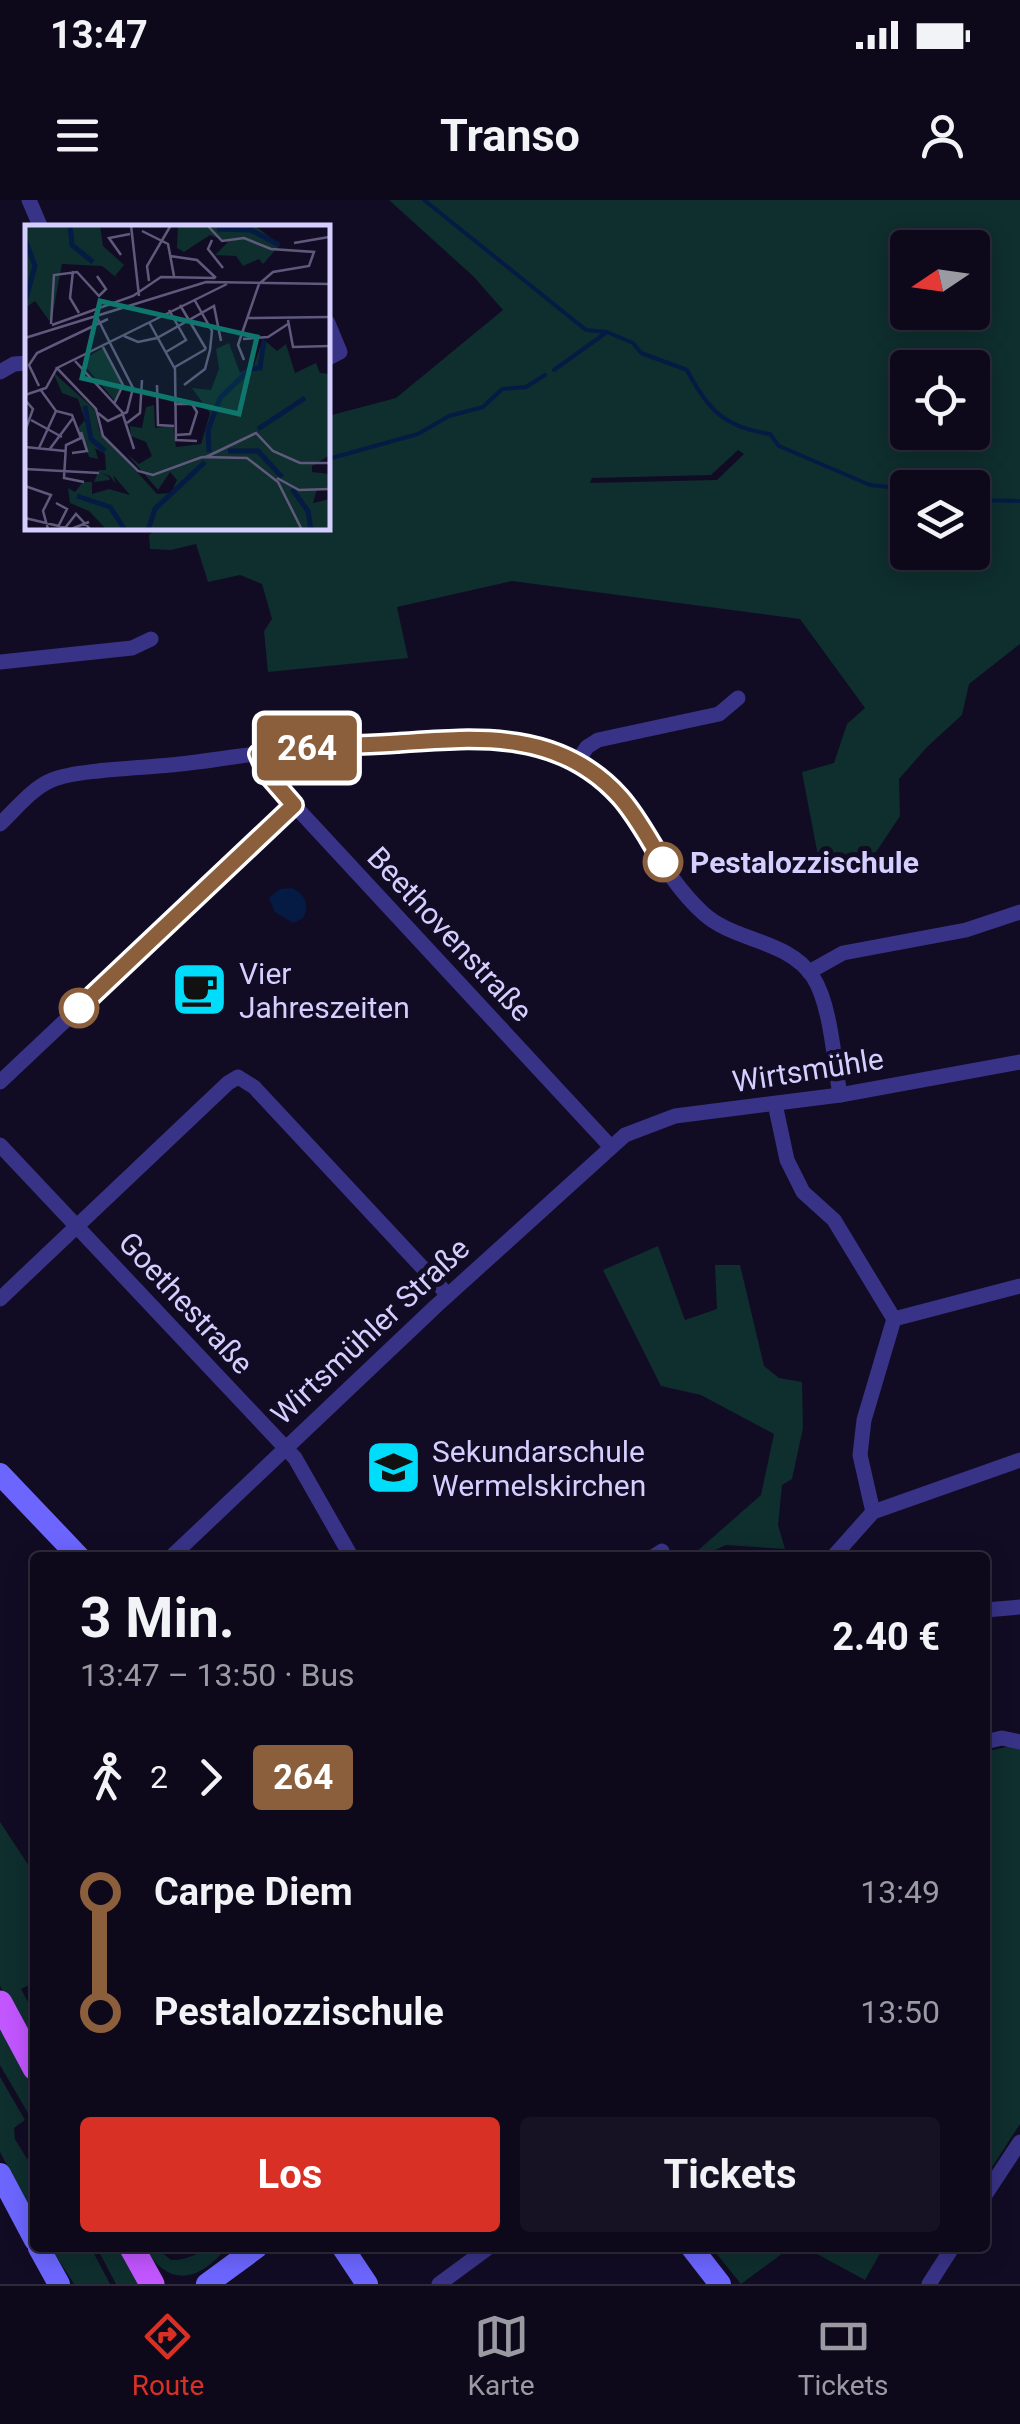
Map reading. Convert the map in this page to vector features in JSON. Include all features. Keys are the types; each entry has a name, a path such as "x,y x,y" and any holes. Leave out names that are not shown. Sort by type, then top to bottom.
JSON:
{"main road":[{"path":"0,1474 74,1552"},
{"path":"0,2003 30,2059"},
{"path":"0,2174 30,2231"},
{"path":"41,2252 60,2284"},
{"path":"134,2252 152,2284"},
{"path":"207,2284 251,2252"},
{"path":"346,2252 367,2284"},
{"path":"695,2252 720,2284"}],"street":[{"path":"29,200 40,225"},
{"path":"330,328 340,352 330,357"},
{"path":"0,372 25,363"},
{"path":"0,662 132,648 151,640"},
{"path":"577,762 598,740 718,714 738,698"},
{"path":"0,824 55,778 296,748 482,738 536,745 577,762 621,798 678,884 705,915 724,929 785,953 809,972 824,1004 840,1095"},
{"name":"Beethovenstraße","path":"258,754 267,774 294,805 610,1146"},
{"path":"0,1082 294,805"},
{"path":"809,972 843,953 966,930 1020,912"},
{"name":"Wirtsmühle","path":"610,1146 633,1130 666,1118 840,1095 1020,1062"},
{"path":"0,1299 238,1077 254,1087 448,1294"},
{"path":"775,1104 787,1160 803,1192 834,1220 894,1319 864,1420 860,1454 873,1512"},
{"name":"Goethestraße","path":"0,1144 295,1458 349,1552"},
{"name":"Wirtsmühler Straße","path":"176,1552 610,1146"},
{"path":"894,1319 1020,1286"},
{"path":"837,1552 873,1512 1020,1460"},
{"path":"990,1610 1020,1607"},
{"path":"990,1741 1002,1738 1020,1742"},
{"path":"990,2187 1020,2142"},
{"path":"439,2284 483,2252"},
{"path":"929,2284 949,2252"}],"green space":[{"path":"389,200 1020,200 1020,644 969,684 962,715 899,779 900,816 872,858 825,865 818,856 802,772 834,763 847,724 865,708 800,619 512,581 397,607 408,658 268,672 264,631 272,619 262,584 240,575 208,582 196,544 171,550 150,549 149,535 155,530 330,530 330,415 396,398 503,310 473,276","holes":["738,450 744,454 717,480 590,483 592,478 711,475"]},
{"path":"658,1246 685,1320 717,1309 715,1265 740,1265 764,1366 779,1378 802,1382 803,1428 792,1479 782,1485 778,1525 785,1549 726,1545 711,1552 696,1552 761,1495 774,1434 701,1395 661,1386 603,1270"},
{"path":"1010,1746 1020,1749 1020,2124 990,2170 990,1751"},
{"path":"0,1822 30,1867 30,1984 21,1989 30,2006 30,2042 0,1986"},
{"path":"0,2019 30,2075 30,2116 0,2065"},
{"path":"0,2077 25,2120 14,2128 15,2139 27,2159 30,2157 30,2208 0,2152"},
{"path":"54,2252 93,2252 110,2284 74,2284"},
{"path":"99,2252 122,2252 139,2284 116,2284"},
{"path":"148,2252 161,2252 171,2260 205,2252 222,2253 191,2275 171,2274"},
{"path":"715,2252 785,2252 741,2284"},
{"path":"813,2252 881,2252 865,2280"}],"water":[{"path":"291,888 303,896 306,904 303,918 293,923 275,912 269,898 280,889"}],"waterway":[{"path":"424,200 586,330 607,332 633,343 641,353 687,370 710,406 729,421 770,434 779,446 870,485 890,487"},
{"path":"554,370 607,332"},
{"path":"330,458 418,434 449,416 483,407 502,389 526,387 545,375"},
{"path":"990,500 1020,501"}],"bus line":[{"name":"264","path":"79,1008 294,805 267,774 258,754 296,748 482,738 518,740 554,750 592,772 621,798 663,862"}],"place":[{"name":"Pestalozzischule","path":"663,862"},
{"name":"Vier Jahreszeiten","path":"200,990"},
{"name":"Sekundarschule Wermelskirchen","path":"393,1468"}]}
